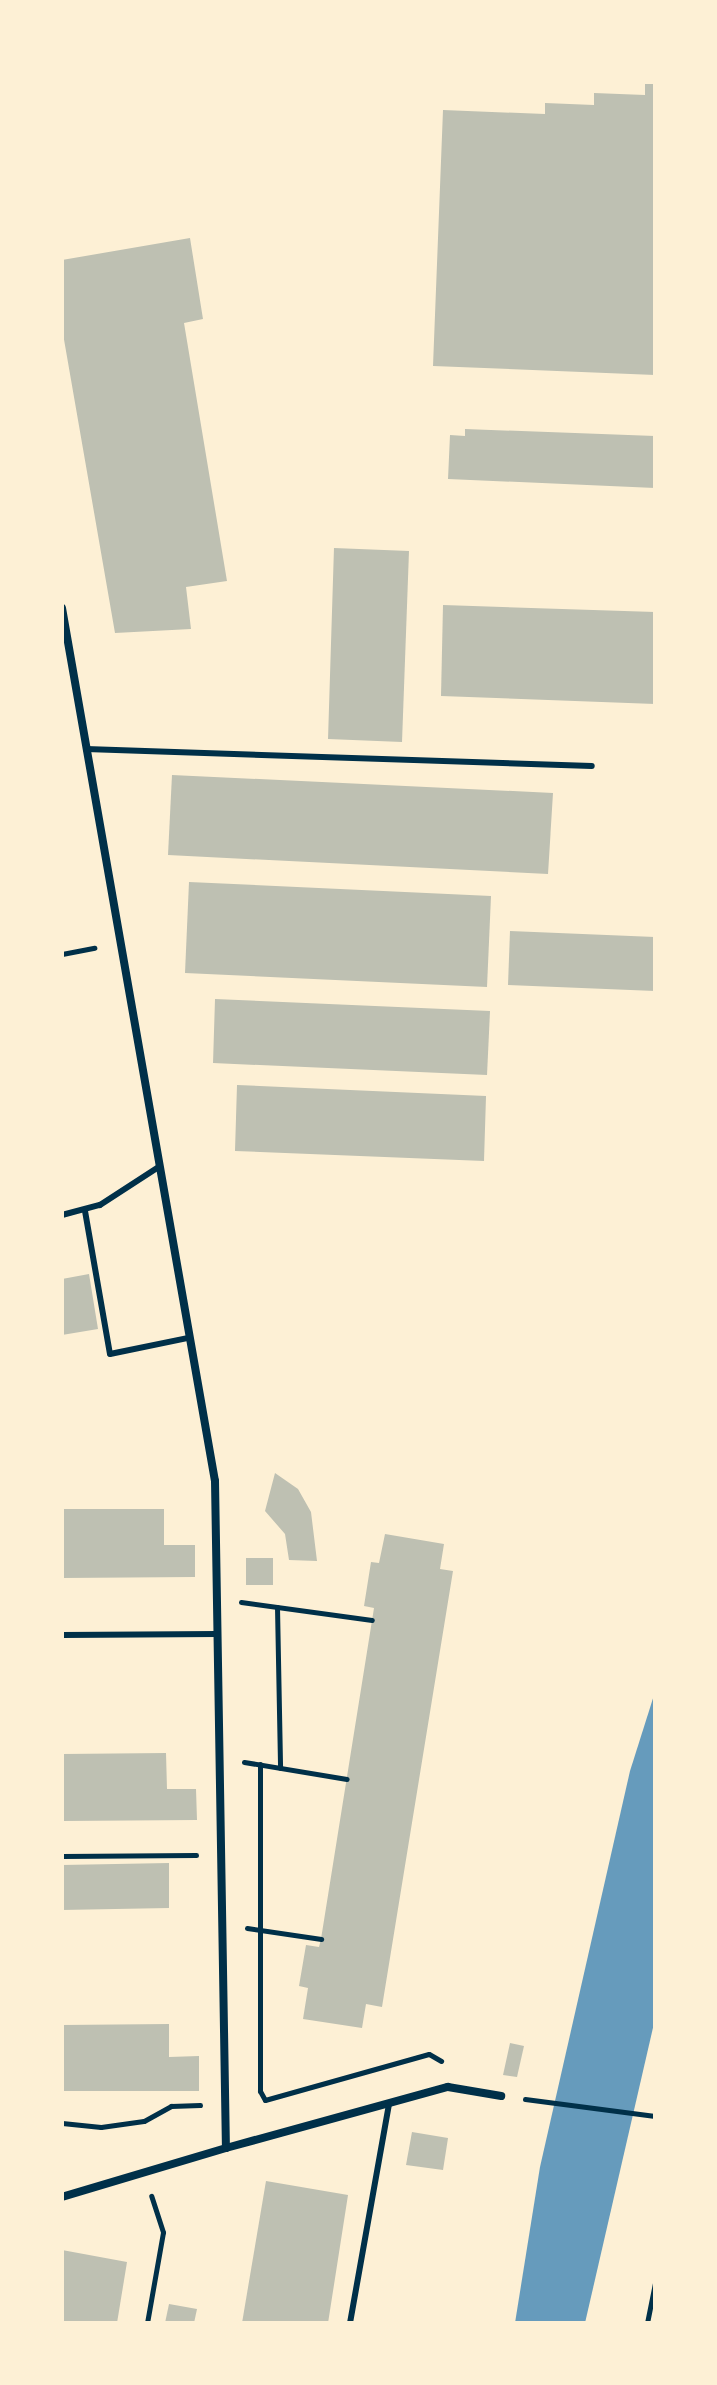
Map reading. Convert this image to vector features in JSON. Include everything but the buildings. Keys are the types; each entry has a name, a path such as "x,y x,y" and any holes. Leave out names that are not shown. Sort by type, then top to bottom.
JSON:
{"street":[{"path":"62,608 157,1168 215,1481 226,2148"},
{"path":"62,2197 448,2087 501,2096"}],"lane":[{"path":"86,749 592,766"},
{"path":"62,1215 85,1211 157,1168"},
{"path":"85,1211 110,1354 188,1338"},
{"path":"62,1635 217,1634"},
{"path":"350,2323 389,2104"}],"path":[{"path":"62,954 119,944"},
{"path":"216,1599 372,1620"},
{"path":"277,1607 280,1768"},
{"path":"220,1757 347,1779"},
{"path":"260,1764 260,2091 265,2100 429,2054 453,2068"},
{"path":"62,1856 221,1855"},
{"path":"222,1924 321,1939"},
{"path":"501,2096 655,2116"},
{"path":"62,2123 101,2127 144,2121 171,2106 225,2105"},
{"path":"143,2173 163,2232 147,2323"},
{"path":"647,2323 655,2283"}],"water":[{"path":"655,1692 655,2019 585,2323 515,2323 540,2167 630,1771"}]}
